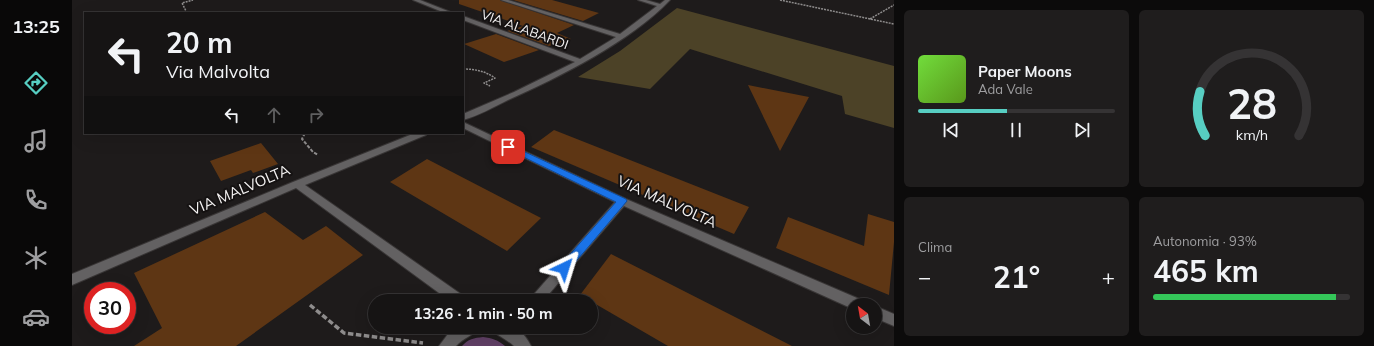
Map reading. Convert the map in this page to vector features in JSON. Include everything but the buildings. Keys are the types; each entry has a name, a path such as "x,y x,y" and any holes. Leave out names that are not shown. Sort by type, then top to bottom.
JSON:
{"street":[{"path":"415,0 447,12"},
{"path":"502,0 620,36"},
{"path":"640,0 662,6"},
{"path":"464,116 511,96 579,61 620,36 668,0"},
{"name":"VIA ALABARDI","path":"464,18 579,61"},
{"name":"VIA MALVOLTA","path":"464,125 622,201 846,299"},
{"name":"VIA MALVOLTA","path":"72,280 297,184 421,134"},
{"path":"297,184 450,294"},
{"path":"541,294 622,201"},
{"path":"882,315 894,320"},
{"path":"447,346 458,334"},
{"path":"513,334 523,346"}],"path":[{"path":"186,12 182,3 193,0"},
{"path":"780,0 894,24"},
{"path":"869,19 894,5"},
{"path":"464,69 475,69 490,75 495,78 484,83 511,96"},
{"path":"304,134 302,139 313,152 320,156"},
{"path":"310,305 344,333 423,343"}],"shaded area":[{"path":"677,8 894,66 894,128 845,114 842,96 690,49 650,89 578,77 620,51"},
{"path":"483,337 500,342 505,346 462,346 471,339"}],"route":[{"path":"508,147 622,201 564,268"}]}
